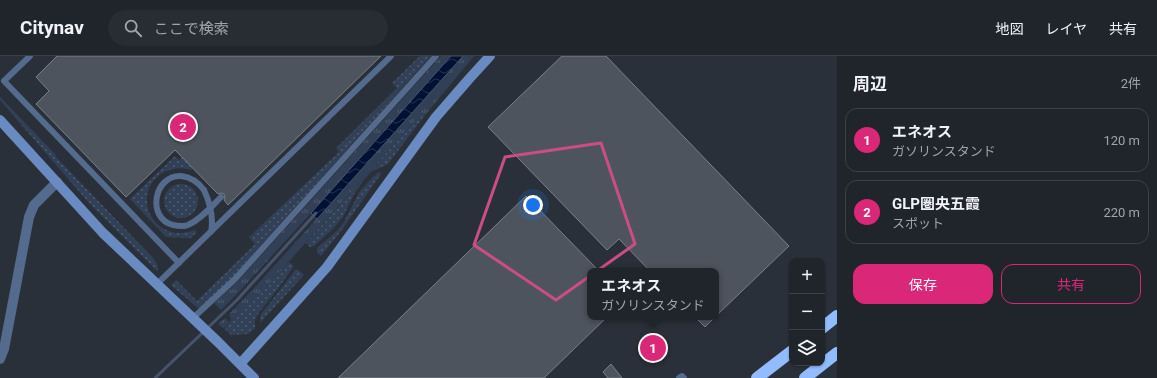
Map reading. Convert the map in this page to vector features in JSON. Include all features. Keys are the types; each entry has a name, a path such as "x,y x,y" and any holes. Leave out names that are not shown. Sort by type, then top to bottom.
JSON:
{"highway":[{"path":"825,326 837,316"},
{"path":"757,378 789,353"},
{"path":"805,378 837,353"}],"street":[{"path":"240,364 327,267 436,117 490,56"},
{"path":"0,120 103,233 254,378"},
{"path":"0,359 4,349 29,217 34,205 57,182"}],"lane":[{"path":"30,56 4,80 179,263"},
{"path":"156,285 391,56"},
{"path":"192,318 235,280 436,56"},
{"path":"210,232 211,213 208,201 204,190 197,182 186,177 174,177 163,184 159,190 156,203 157,211 169,224 180,226 187,226 198,220 221,197"},
{"path":"679,378 682,376 684,378"}],"highlighted area":[{"path":"601,143 635,244 556,300 474,245 505,157"}],"green space":[{"path":"420,56 431,56 232,278 199,309 171,285 176,280 197,301 255,244 249,237 339,152 336,148 397,88 392,83"},
{"path":"441,56 451,56 311,213 221,310 214,303 237,282"},
{"path":"463,56 474,56 425,115 422,113 240,314 223,328 218,324 225,318 229,322 231,319 229,314 257,285"},
{"path":"0,97 153,258 157,264 157,271 89,203 0,100"},
{"path":"422,113 425,115 388,164 371,172 354,194 343,217 333,229 314,246 310,247 306,243"},
{"path":"175,156 179,160 182,157 193,168 191,170 181,168 164,172 154,181 148,192 147,203 150,214 157,224 167,230 180,233 195,230 197,232 191,238 166,237 130,199"},
{"path":"379,172 381,174 341,231 321,256 317,252 317,248 338,230 344,222 360,191"},
{"path":"181,184 193,189 198,201 193,213 181,218 169,213 164,201 169,189"},
{"path":"289,262 294,266 258,314 255,319 255,328 248,334 231,335 224,328 240,314"},
{"path":"297,269 304,275 260,323 261,314"}],"water":[{"path":"451,56 463,56 317,219 311,213"}],"building":[{"path":"57,56 381,56 228,205 224,200 224,194 218,194 175,150 126,197 36,104 49,91 36,77"},
{"path":"562,56 606,56 789,246 719,313 719,268 647,268 619,239 607,250 488,127"},
{"path":"526,196 596,268 587,268 587,320 604,320 544,378 338,378"},
{"path":"698,320 712,320 705,327"},
{"path":"611,364 622,378 608,378 603,372"}],"waterway":[{"path":"155,378 237,300 316,213"}],"place":[{"name":"GLP圏央五霞","path":"183,127"},
{"name":"エネオス","path":"653,348"}]}
